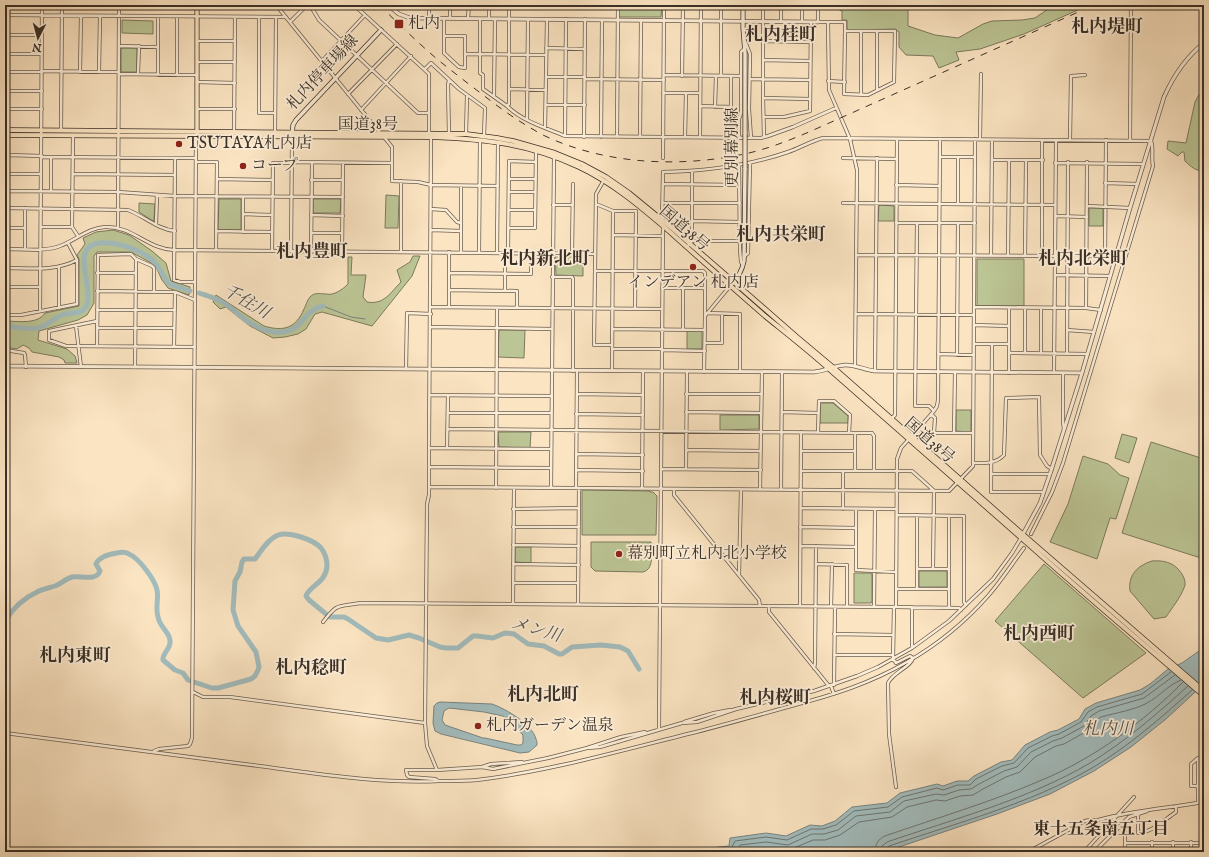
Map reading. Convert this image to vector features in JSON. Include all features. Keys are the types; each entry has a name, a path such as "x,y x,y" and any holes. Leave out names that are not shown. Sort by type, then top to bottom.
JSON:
{"highway":[{"name":"国道38号","path":"42,133 61,131 196,134 466,134 513,141 554,155 605,179 629,193 690,244 732,284 832,368 1204,696"},
{"name":"国道38号","path":"196,134 234,132 275,134"},
{"name":"国道38号","path":"6,133 73,135 118,133"},
{"name":"国道38号","path":"292,134 432,138 482,137 554,155"},
{"name":"国道38号","path":"605,179 662,226 690,244"},
{"name":"国道38号","path":"1028,542 1204,691"}],"main road":[{"path":"196,134 197,5"},
{"name":"更別幕別線","path":"732,284 742,271 744,257 745,48 743,5"},
{"name":"札内停車場線","path":"292,134 292,125 296,120 381,30"}],"street":[{"path":"6,5 6,15 286,17"},
{"path":"40,311 42,5"},
{"path":"61,131 62,5"},
{"path":"118,228 119,5"},
{"path":"276,5 392,148 392,181 418,182 431,185 498,186"},
{"path":"290,22 308,5 320,20 418,113 428,113"},
{"path":"354,5 429,74 428,133 432,138 430,448 429,495 427,504 425,723 428,746 437,770"},
{"path":"388,5 395,12 410,18 845,22 844,94 868,94 894,82 895,32 845,31"},
{"path":"429,5 429,18"},
{"path":"450,5 450,18"},
{"path":"468,18 469,5"},
{"path":"489,5 489,18"},
{"path":"507,106 509,89 509,5"},
{"path":"617,137 618,5"},
{"path":"663,158 664,5"},
{"path":"682,76 683,5"},
{"path":"700,137 701,5"},
{"path":"721,5 721,76"},
{"path":"763,5 764,137"},
{"path":"781,5 781,21"},
{"path":"802,5 802,21"},
{"path":"818,5 818,22"},
{"path":"1130,141 1131,5"},
{"path":"322,61 365,15"},
{"path":"80,72 81,16"},
{"path":"99,72 100,16"},
{"path":"158,16 158,74"},
{"path":"177,16 177,75"},
{"path":"234,132 235,17"},
{"path":"259,17 259,112 275,113"},
{"path":"275,134 276,17"},
{"path":"444,18 444,36 444,53 459,67 465,68 465,36 444,36"},
{"path":"480,18 480,72 484,75 483,88 514,113 565,136 764,137 793,127 836,108"},
{"path":"494,96 495,18"},
{"path":"527,119 528,19"},
{"path":"546,128 547,19"},
{"path":"565,136 566,19"},
{"path":"584,137 585,19"},
{"path":"601,137 602,19"},
{"path":"640,137 641,20"},
{"path":"764,118 784,117 810,111 810,21"},
{"path":"828,22 829,93 850,139 857,170 855,366"},
{"path":"861,31 861,94"},
{"path":"877,31 877,90"},
{"path":"5,35 42,35"},
{"path":"197,41 235,41"},
{"path":"744,41 750,54 751,138"},
{"path":"763,42 810,42"},
{"path":"438,782 434,779 409,777 406,770 437,770 482,767 493,769 587,748 600,747 651,731 682,723 697,722 736,709 814,691 864,673 893,659 936,631 961,610 993,579 1012,553 1033,517 1044,492 1088,354 1137,184 1164,97 1171,83 1192,54 1204,43"},
{"path":"348,94 397,44"},
{"path":"119,46 158,47"},
{"path":"138,74 139,46"},
{"path":"546,48 585,49"},
{"path":"739,138 741,52 745,48"},
{"path":"5,54 42,54"},
{"path":"465,54 546,55"},
{"path":"361,110 411,56"},
{"path":"763,60 810,61"},
{"path":"197,62 235,62"},
{"path":"425,69 431,63 467,96 485,108 479,186 479,253"},
{"path":"5,72 61,71 197,75"},
{"path":"980,140 981,74"},
{"path":"664,75 741,76"},
{"path":"1070,140 1071,76 1085,75"},
{"path":"715,106 716,76"},
{"path":"700,106 731,106 731,76"},
{"path":"546,77 664,80"},
{"path":"750,79 810,80"},
{"path":"449,80 449,134"},
{"path":"828,81 844,82"},
{"path":"197,82 235,83"},
{"path":"509,89 546,90"},
{"path":"5,91 42,91"},
{"path":"663,92 700,92"},
{"path":"685,137 686,93"},
{"path":"466,134 467,96"},
{"path":"763,98 810,99"},
{"path":"546,105 584,105"},
{"path":"5,109 42,109"},
{"path":"196,109 235,109"},
{"path":"6,133 6,208 128,210 156,225 175,231"},
{"path":"153,752 159,749 186,746 190,744 192,738 196,134"},
{"path":"291,251 292,134"},
{"path":"73,135 72,227 78,236"},
{"path":"659,729 663,172 692,171 739,166 789,152 823,138 1151,141"},
{"path":"891,420 895,415 897,139"},
{"path":"914,658 910,656 896,663 893,659 896,588 897,471 898,452 934,411 938,400 940,139"},
{"path":"429,487 949,491 973,463 975,140"},
{"path":"991,256 992,140"},
{"path":"1042,140 1042,256"},
{"path":"1054,373 1056,140"},
{"path":"1105,257 1106,140"},
{"path":"1031,534 1052,492 1062,463 1153,166 1151,141"},
{"path":"497,253 498,142"},
{"path":"508,228 535,228 536,151"},
{"path":"551,488 554,155"},
{"path":"6,156 175,158 216,162 216,250"},
{"path":"51,157 51,191"},
{"path":"940,157 975,157"},
{"path":"958,157 958,204"},
{"path":"175,158 174,280 180,282 195,282"},
{"path":"843,158 896,159"},
{"path":"875,371 877,158"},
{"path":"992,160 1043,160"},
{"path":"1008,256 1009,160"},
{"path":"1025,256 1026,160"},
{"path":"505,290 509,210 509,161 536,162"},
{"path":"1067,353 1068,162"},
{"path":"1055,163 1087,162 1143,164"},
{"path":"1086,308 1087,162"},
{"path":"272,251 273,163 392,163"},
{"path":"311,251 312,163"},
{"path":"342,252 343,163"},
{"path":"744,257 748,253 750,163"},
{"path":"739,166 739,241 741,262 743,266"},
{"path":"692,171 692,221 690,244 739,241"},
{"path":"6,174 41,174"},
{"path":"73,174 175,175"},
{"path":"217,179 273,180"},
{"path":"509,179 536,179"},
{"path":"605,179 596,194 594,345 662,350 705,351"},
{"path":"311,180 343,180"},
{"path":"401,181 401,252"},
{"path":"1105,183 1137,184"},
{"path":"572,253 573,184"},
{"path":"663,184 739,184"},
{"path":"896,185 940,186"},
{"path":"461,186 461,252"},
{"path":"6,191 118,192 196,197 343,197"},
{"path":"509,192 536,192"},
{"path":"156,225 157,195"},
{"path":"243,197 243,232"},
{"path":"662,203 740,203"},
{"path":"842,203 1055,205"},
{"path":"596,204 613,211 636,212 635,308"},
{"path":"553,205 572,205"},
{"path":"1087,206 1130,208"},
{"path":"25,208 25,249"},
{"path":"431,209 446,210 457,222 461,223"},
{"path":"509,210 535,210"},
{"path":"612,371 613,211"},
{"path":"243,214 272,214"},
{"path":"311,215 343,216"},
{"path":"1055,216 1087,217"},
{"path":"692,221 740,222"},
{"path":"896,223 975,223"},
{"path":"917,223 915,406 929,406 934,411"},
{"path":"957,354 958,223"},
{"path":"41,227 72,227"},
{"path":"5,249 56,248 68,243 86,232 105,227 124,229 154,246 166,250 595,254"},
{"path":"5,228 25,228"},
{"path":"431,230 461,231"},
{"path":"216,231 272,232"},
{"path":"311,233 342,233"},
{"path":"613,235 662,236"},
{"path":"5,315 21,314 77,304 77,260 68,243"},
{"path":"449,252 449,307"},
{"path":"449,274 530,274 531,253"},
{"path":"97,346 98,254 131,254 152,266 154,268 154,292"},
{"path":"857,255 1055,256"},
{"path":"1086,256 1116,257"},
{"path":"135,367 136,258"},
{"path":"5,268 60,267 77,260"},
{"path":"59,308 60,267"},
{"path":"595,271 703,271 705,273 704,372"},
{"path":"98,273 136,273"},
{"path":"1055,275 1110,276"},
{"path":"552,277 572,277 573,279 576,470 579,508 578,604"},
{"path":"705,316 732,284"},
{"path":"5,287 40,287"},
{"path":"662,288 704,288"},
{"path":"683,288 683,330"},
{"path":"449,290 517,291 518,308"},
{"path":"97,292 175,292 195,300"},
{"path":"174,347 175,292"},
{"path":"430,307 662,309"},
{"path":"974,307 1086,308 1101,310"},
{"path":"496,488 497,308"},
{"path":"1008,372 1009,308"},
{"path":"1025,308 1025,353"},
{"path":"1041,308 1041,353"},
{"path":"97,310 175,310"},
{"path":"406,370 407,313 430,314"},
{"path":"707,313 740,314 740,372"},
{"path":"704,343 722,343 722,314"},
{"path":"856,314 974,315"},
{"path":"97,321 49,331 49,340 66,346 194,347"},
{"path":"76,326 81,367"},
{"path":"974,326 1009,326"},
{"path":"97,328 174,328"},
{"path":"430,328 552,328"},
{"path":"612,329 705,330"},
{"path":"1067,330 1094,332"},
{"path":"974,344 1009,344"},
{"path":"992,344 991,492 1044,492"},
{"path":"5,350 26,355 26,367"},
{"path":"1008,353 1088,354"},
{"path":"938,354 974,355"},
{"path":"5,366 814,372 844,365 855,366 869,371 895,372 1082,373"},
{"path":"642,489 643,371"},
{"path":"686,371 686,469"},
{"path":"760,489 762,372"},
{"path":"781,490 782,372"},
{"path":"954,433 955,372"},
{"path":"1063,373 1064,431"},
{"path":"576,394 643,395"},
{"path":"686,394 762,394"},
{"path":"430,395 552,396"},
{"path":"447,448 448,396"},
{"path":"973,463 1000,460 1004,455 1006,398 1039,397 1040,455 1052,469"},
{"path":"818,432 819,401 834,401 850,415 849,433"},
{"path":"686,412 761,413"},
{"path":"782,412 818,413"},
{"path":"448,413 551,413"},
{"path":"576,414 643,415"},
{"path":"931,414 935,418 934,433"},
{"path":"918,429 923,433 973,433"},
{"path":"448,430 872,433 874,436 874,471"},
{"path":"800,606 801,432"},
{"path":"855,433 855,471"},
{"path":"430,448 551,449"},
{"path":"686,450 761,451"},
{"path":"801,451 855,451"},
{"path":"576,454 643,455"},
{"path":"429,467 551,468"},
{"path":"660,469 761,470"},
{"path":"576,470 642,471"},
{"path":"801,470 912,471 934,491 933,569"},
{"path":"843,470 843,509"},
{"path":"991,474 1050,474"},
{"path":"513,604 514,488"},
{"path":"674,489 674,495 759,600 760,606"},
{"path":"739,576 741,490"},
{"path":"513,508 579,508"},
{"path":"800,508 896,509"},
{"path":"856,509 856,570 896,572"},
{"path":"874,607 875,509"},
{"path":"896,515 964,516 964,602 966,605"},
{"path":"917,515 917,589"},
{"path":"949,516 949,608"},
{"path":"513,527 579,527"},
{"path":"800,527 856,528"},
{"path":"513,545 579,546"},
{"path":"800,546 856,547"},
{"path":"814,668 816,546"},
{"path":"5,733 384,781 438,782 474,780 560,766 744,719 834,694 875,678 914,658 945,636 987,597 1004,577 1024,548"},
{"path":"513,564 578,565"},
{"path":"816,564 847,565 846,607"},
{"path":"831,686 834,655 832,564"},
{"path":"917,569 949,569"},
{"path":"513,583 578,583"},
{"path":"896,588 948,589"},
{"path":"323,622 332,610 339,606 361,604 912,607 959,608 961,610"},
{"path":"768,606 769,612 814,668 831,686 834,694"},
{"path":"912,607 912,648"},
{"path":"834,634 893,635"},
{"path":"834,655 893,655"},
{"path":"896,787 889,734 888,683 893,676 912,663 914,658"},
{"path":"192,692 203,697 230,697 425,723"},
{"path":"1198,786 1191,786 1191,764 1198,758 1198,786 1198,803"},
{"path":"1084,852 1134,797"},
{"path":"1028,852 1081,823 1090,820 1098,820 1158,808 1204,802 1204,842 1125,843"},
{"path":"1138,815 1138,833 1145,832 1152,830 1176,812 1176,806"},
{"path":"1094,852 1129,817 1149,810"},
{"path":"1098,848 1100,850 1125,851 1125,821"},
{"path":"1152,842 1152,852"},
{"path":"1173,842 1173,852"},
{"path":"1191,842 1191,852"}],"green space":[{"path":"619,5 662,5 661,17 619,17"},
{"path":"828,5 908,5 908,26 935,35 958,38 983,24 992,21 1035,18 1054,5 1089,5 1024,34 980,49 956,52 959,60 939,68 933,56 906,55 899,47 899,32 895,29 848,30 847,20 842,20 842,11"},
{"path":"122,20 153,21 153,34 122,33"},
{"path":"122,48 137,49 136,72 121,71"},
{"path":"1204,85 1204,171 1201,171 1192,167 1185,161 1184,152 1178,156 1167,149 1168,141 1186,143 1195,102"},
{"path":"386,195 399,196 398,228 385,228"},
{"path":"219,199 241,200 240,230 218,229"},
{"path":"314,199 340,199 340,213 313,213"},
{"path":"139,203 155,204 153,221 139,212"},
{"path":"879,205 894,206 894,221 878,221"},
{"path":"1089,208 1103,208 1103,226 1089,226"},
{"path":"113,230 129,235 152,251 166,263 171,281 190,287 189,295 168,288 162,280 155,265 131,252 97,252 94,256 94,303 87,315 78,320 39,331 38,340 67,349 75,356 77,363 65,363 64,360 59,357 32,352 29,348 23,345 17,349 5,347 5,321 32,321 41,317 45,313 79,306 79,259 77,255 85,244 83,238 96,232"},
{"path":"556,255 583,255 583,276 556,275"},
{"path":"413,256 420,256 412,276 372,326 322,312 315,314 306,329 298,334 273,338 250,326 226,307 220,309 213,302 216,295 264,326 278,329 288,327 297,321 311,296 317,294 335,293 348,284 348,257 352,257 351,275 366,275 363,297 367,302 378,302 390,294 401,282 397,270 410,262"},
{"path":"977,259 1024,259 1024,306 977,306"},
{"path":"500,330 525,330 524,358 498,357"},
{"path":"687,331 701,331 701,349 687,349"},
{"path":"821,403 833,403 848,416 848,423 820,423"},
{"path":"956,410 971,410 970,432 956,431"},
{"path":"720,415 758,415 759,429 720,430"},
{"path":"499,432 531,432 530,448 499,447"},
{"path":"1122,434 1137,438 1129,463 1115,458"},
{"path":"1151,442 1204,459 1204,559 1122,533"},
{"path":"1083,456 1108,464 1120,475 1129,478 1116,519 1110,518 1097,559 1050,542 1068,504"},
{"path":"582,490 653,492 657,496 656,535 582,535"},
{"path":"591,542 651,542 651,564 647,570 643,572 595,571 591,567"},
{"path":"515,547 531,547 531,563 515,562"},
{"path":"1152,561 1161,561 1174,565 1185,580 1185,586 1166,617 1154,619 1130,591 1130,580 1132,576 1138,568"},
{"path":"1044,564 1146,653 1083,698 995,621"},
{"path":"919,571 946,571 947,587 919,587"},
{"path":"854,573 871,573 871,603 854,603"}],"water":[{"name":"札内川","path":"1204,645 1204,684 1166,719 1131,747 1094,771 1050,794 997,814 884,852 704,852 718,847 729,846 730,838 766,833 786,836 810,825 822,826 835,821 852,807 887,803 900,793 937,784 943,786 957,781 968,781 974,776 1001,762 1012,760 1025,745 1079,719 1085,709 1096,703 1140,690 1168,669 1182,663 1199,651"},
{"path":"437,703 492,704 498,706 518,718 534,733 537,740 537,745 529,752 520,753 441,734 435,731 433,723 434,706","holes":["449,708 503,716 523,735 523,743 521,745 517,745 483,738 445,725 442,720 444,711"]}],"waterway":[{"name":"千住川","path":"5,326 34,329 44,326 62,315 80,312 83,310 88,300 84,256 88,248 96,244 110,243 128,247 141,253 156,264 169,284 190,291"},
{"name":"千住川","path":"199,293 222,302 245,320 256,326 275,332 292,330 313,310 323,306"},
{"name":"千住川","path":"323,306 351,317 365,319"},
{"name":"メン川","path":"5,621 19,604 32,594 57,585 72,577 95,576 100,571 96,564 100,559 111,554 120,552 126,553 133,556 142,565 156,586 159,621 170,638 170,644 163,660 175,670 183,673 188,680 212,688 218,688 251,679 255,676 259,667 256,652 238,626 233,610 235,581 240,572 244,559 255,559 271,539 283,534 295,535 307,539 318,545 324,552 327,564 326,572 321,580 308,592 306,596 326,614"},
{"name":"メン川","path":"330,617 344,617 376,638 388,640 409,635 446,648 458,648 473,636 493,638 505,633 514,634 528,644 544,646 559,654 562,654 572,647 601,645 620,647 628,651 639,669"}],"railway":[{"path":"379,5 422,46 449,69 508,113 545,136 569,146 594,153 619,158 671,162 724,158 749,153 780,144 1094,5"}],"place":[{"name":"札内","path":"399,24"},
{"name":"TSUTAYA札内店","path":"179,144"},
{"name":"コープ","path":"243,166"},
{"name":"インデアン 札内店","path":"693,267"},
{"name":"幕別町立札内北小学校","path":"619,554"},
{"name":"札内ガーデン温泉","path":"478,726"}],"district":[{"name":"札内堤町","path":"1107,27"},
{"name":"札内桂町","path":"781,35"},
{"name":"札内共栄町","path":"781,235"},
{"name":"札内豊町","path":"312,252"},
{"name":"札内新北町","path":"545,259"},
{"name":"札内北栄町","path":"1083,259"},
{"name":"札内西町","path":"1039,634"},
{"name":"札内東町","path":"75,656"},
{"name":"札内稔町","path":"311,668"},
{"name":"札内北町","path":"543,695"},
{"name":"札内桜町","path":"775,698"},
{"name":"東十五条南五丁目","path":"1101,829"}]}
